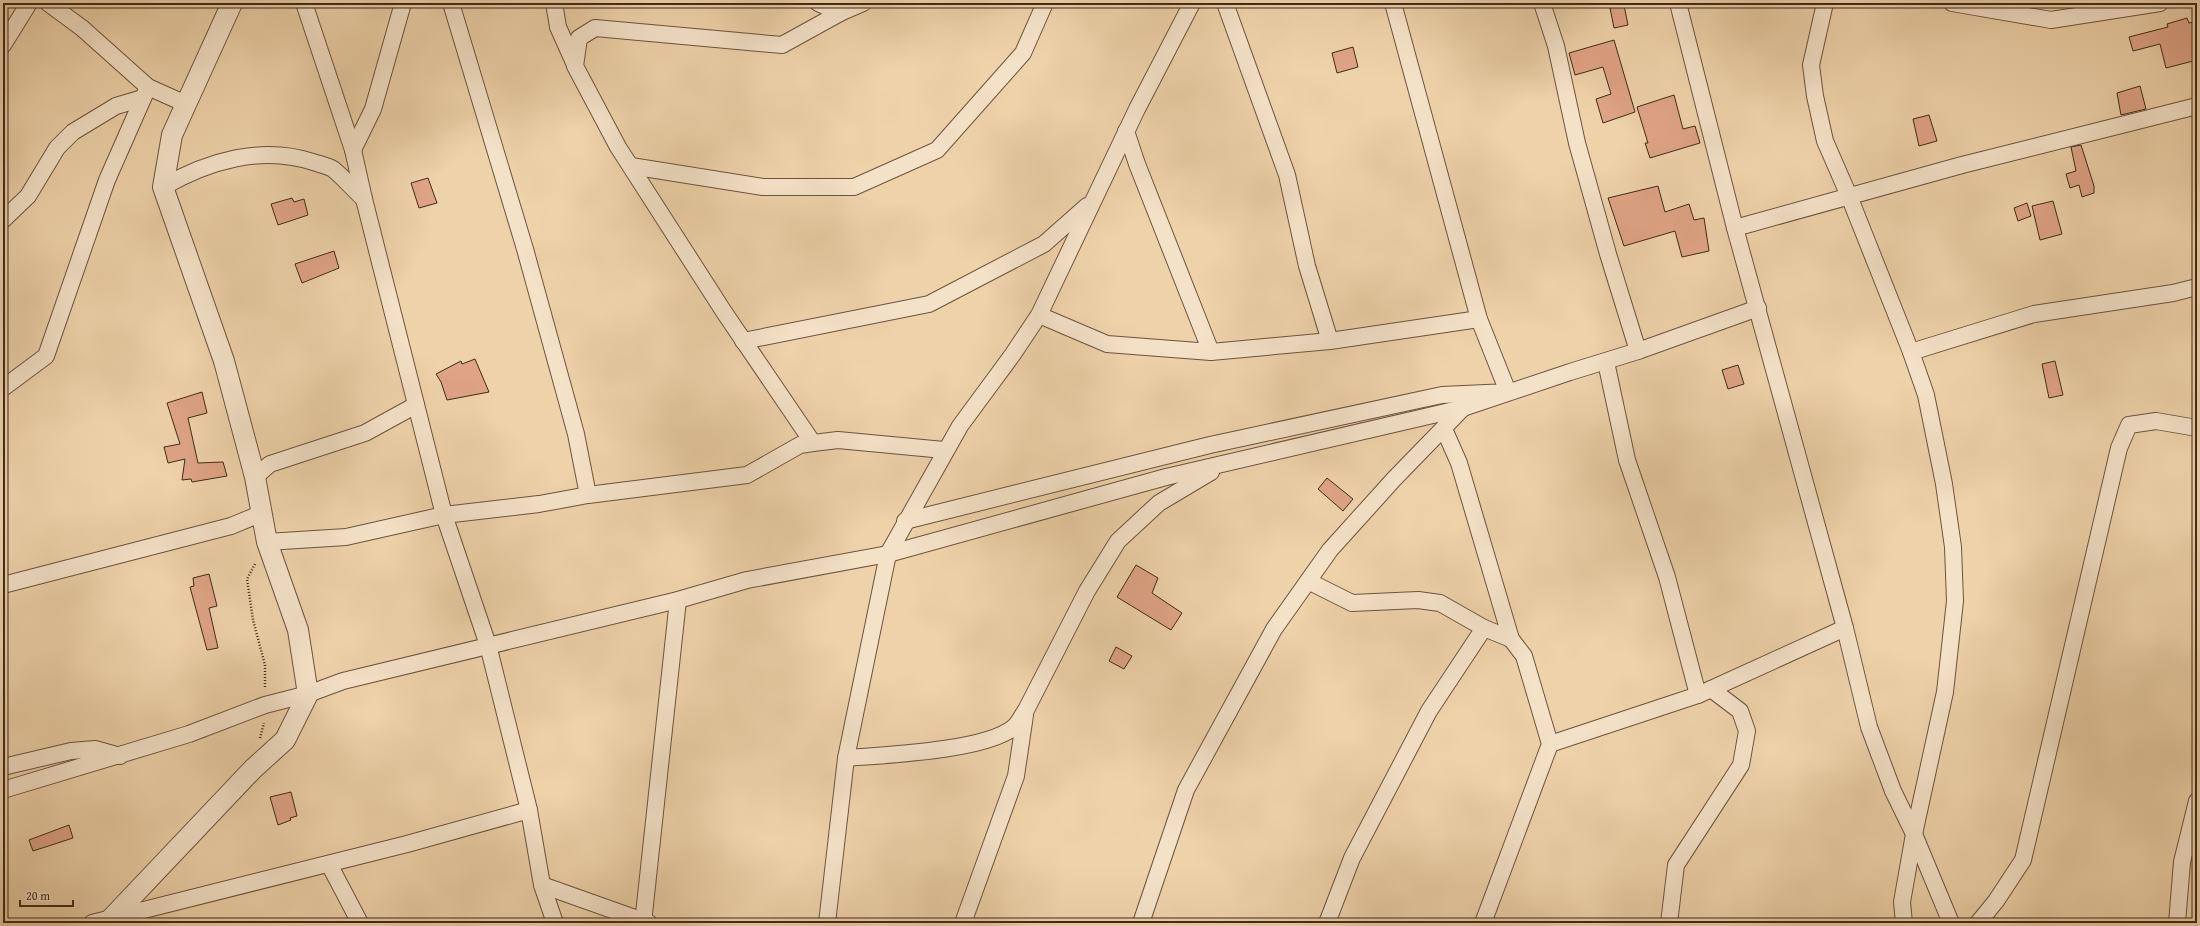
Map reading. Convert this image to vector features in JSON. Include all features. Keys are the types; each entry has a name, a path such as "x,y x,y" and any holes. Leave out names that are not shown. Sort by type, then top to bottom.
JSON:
{"street":[{"path":"3,45 29,3"},
{"path":"48,3 82,28 145,92 186,104"},
{"path":"111,921 252,769 285,740 308,694 298,630 267,542 260,514 254,477 224,361 163,187 172,135 232,3"},
{"path":"304,3 353,150 444,515 488,645 529,810 542,885 555,923"},
{"path":"353,150 374,109 403,3"},
{"path":"451,3 525,249 576,434 588,495"},
{"path":"554,3 558,26 575,66 630,166 743,341 813,443"},
{"path":"818,3 840,13"},
{"path":"575,66 579,38 595,28 782,45 840,13 863,3"},
{"path":"630,166 763,187 854,187 937,150 1023,53 1045,3"},
{"path":"827,923 846,758 888,554 904,521 944,450 1039,315 1126,131 1192,3"},
{"path":"1225,3 1287,175 1307,266 1330,341"},
{"path":"1393,3 1479,319 1508,392"},
{"path":"1542,3 1556,46 1577,143 1608,254 1638,351"},
{"path":"1678,3 1735,228 1845,628 1868,726 1893,791 1914,834 1951,923"},
{"path":"1825,3 1811,65 1814,96 1824,141 1849,196 1911,352 1926,395 1944,484 1953,547 1955,601 1945,692 1914,834 1902,902 1904,923"},
{"path":"1952,3 2051,20 2160,3"},
{"path":"3,220 28,196 57,148 73,132 116,106 145,92"},
{"path":"3,388 46,356 107,180 145,92"},
{"path":"1735,228 1962,165 2197,106"},
{"path":"1126,131 1137,164 1211,352"},
{"path":"163,187 187,173 215,163 252,155 294,156 332,168 364,199"},
{"path":"743,341 929,304 1044,244 1092,201"},
{"path":"1911,352 2034,314 2173,293 2197,286"},
{"path":"3,790 189,734 266,705 308,694 343,681 678,600 747,580 888,554 1009,519 1230,461 1387,427 1463,408 1508,392 1606,362 1758,308"},
{"path":"1039,315 1107,344 1211,352 1330,341 1479,319"},
{"path":"1606,362 1627,460 1705,692 1740,711 1747,731 1741,765 1676,865 1669,923"},
{"path":"904,521 1218,443 1442,395 1508,392"},
{"path":"254,477 270,464 364,433 416,405"},
{"path":"1140,923 1186,790 1274,628 1330,550 1394,479 1463,408"},
{"path":"1978,923 1996,901 2023,860 2119,448 2129,425 2156,421 2197,428"},
{"path":"1444,429 1459,463 1511,639 1524,656 1550,744 1483,923"},
{"path":"267,542 346,537 444,515 539,504 588,495 747,474 800,445 813,443 838,440 944,450"},
{"path":"846,758 947,748 982,741 1001,735 1014,727 1026,710 1087,591 1118,541 1159,503 1230,461"},
{"path":"3,585 231,526 260,514"},
{"path":"1308,581 1352,603 1418,600 1440,603 1484,628 1511,639"},
{"path":"542,885 645,922 678,600"},
{"path":"1327,923 1352,858 1429,711 1484,628"},
{"path":"1550,744 1705,692 1845,628"},
{"path":"963,923 1016,776 1026,710"},
{"path":"3,767 71,752 95,749 120,756"},
{"path":"2177,923 2190,861 2197,801"},
{"path":"92,923 111,921 407,844 529,810"},
{"path":"329,864 360,923"}],"path":[{"path":"252,769 264,723 266,705 265,665 253,620 247,579 267,542"}],"building":[{"path":"1624,5 1628,25 1614,28 1610,8"},
{"path":"2187,18 2189,23 2197,21 2197,60 2166,68 2160,44 2133,51 2129,37 2168,27 2167,24"},
{"path":"1614,40 1635,112 1603,123 1596,99 1611,94 1603,67 1575,75 1569,53"},
{"path":"1353,47 1358,67 1337,73 1332,53"},
{"path":"2140,86 2146,109 2121,115 2117,93"},
{"path":"1674,95 1683,129 1695,126 1700,143 1650,158 1645,143 1648,143 1637,107"},
{"path":"1929,115 1937,141 1919,146 1913,119"},
{"path":"2081,145 2094,186 2094,193 2082,197 2079,185 2070,188 2066,174 2076,171 2071,147"},
{"path":"428,178 437,203 419,208 411,183"},
{"path":"1658,186 1665,212 1689,204 1694,220 1704,218 1709,251 1682,257 1675,231 1624,246 1608,198"},
{"path":"292,198 294,202 304,199 308,215 278,225 271,204"},
{"path":"2053,201 2062,234 2040,240 2032,206"},
{"path":"2027,203 2031,216 2018,221 2014,208"},
{"path":"334,251 339,268 302,283 295,264"},
{"path":"475,359 489,392 447,400 441,382 436,374 461,361 462,364"},
{"path":"2055,361 2063,395 2049,398 2042,364"},
{"path":"1738,365 1744,384 1728,389 1722,370"},
{"path":"202,392 207,413 188,418 198,463 223,462 227,476 192,482 191,479 182,480 185,459 168,463 164,447 180,444 167,403"},
{"path":"1327,478 1353,499 1343,511 1318,489"},
{"path":"1136,565 1158,578 1152,593 1182,613 1171,630 1117,597"},
{"path":"209,574 217,606 209,608 218,648 207,650 190,587 194,586 193,578"},
{"path":"1116,647 1132,656 1124,669 1109,661"},
{"path":"291,792 297,816 278,825 270,797"},
{"path":"69,825 73,838 33,851 29,840"}]}
